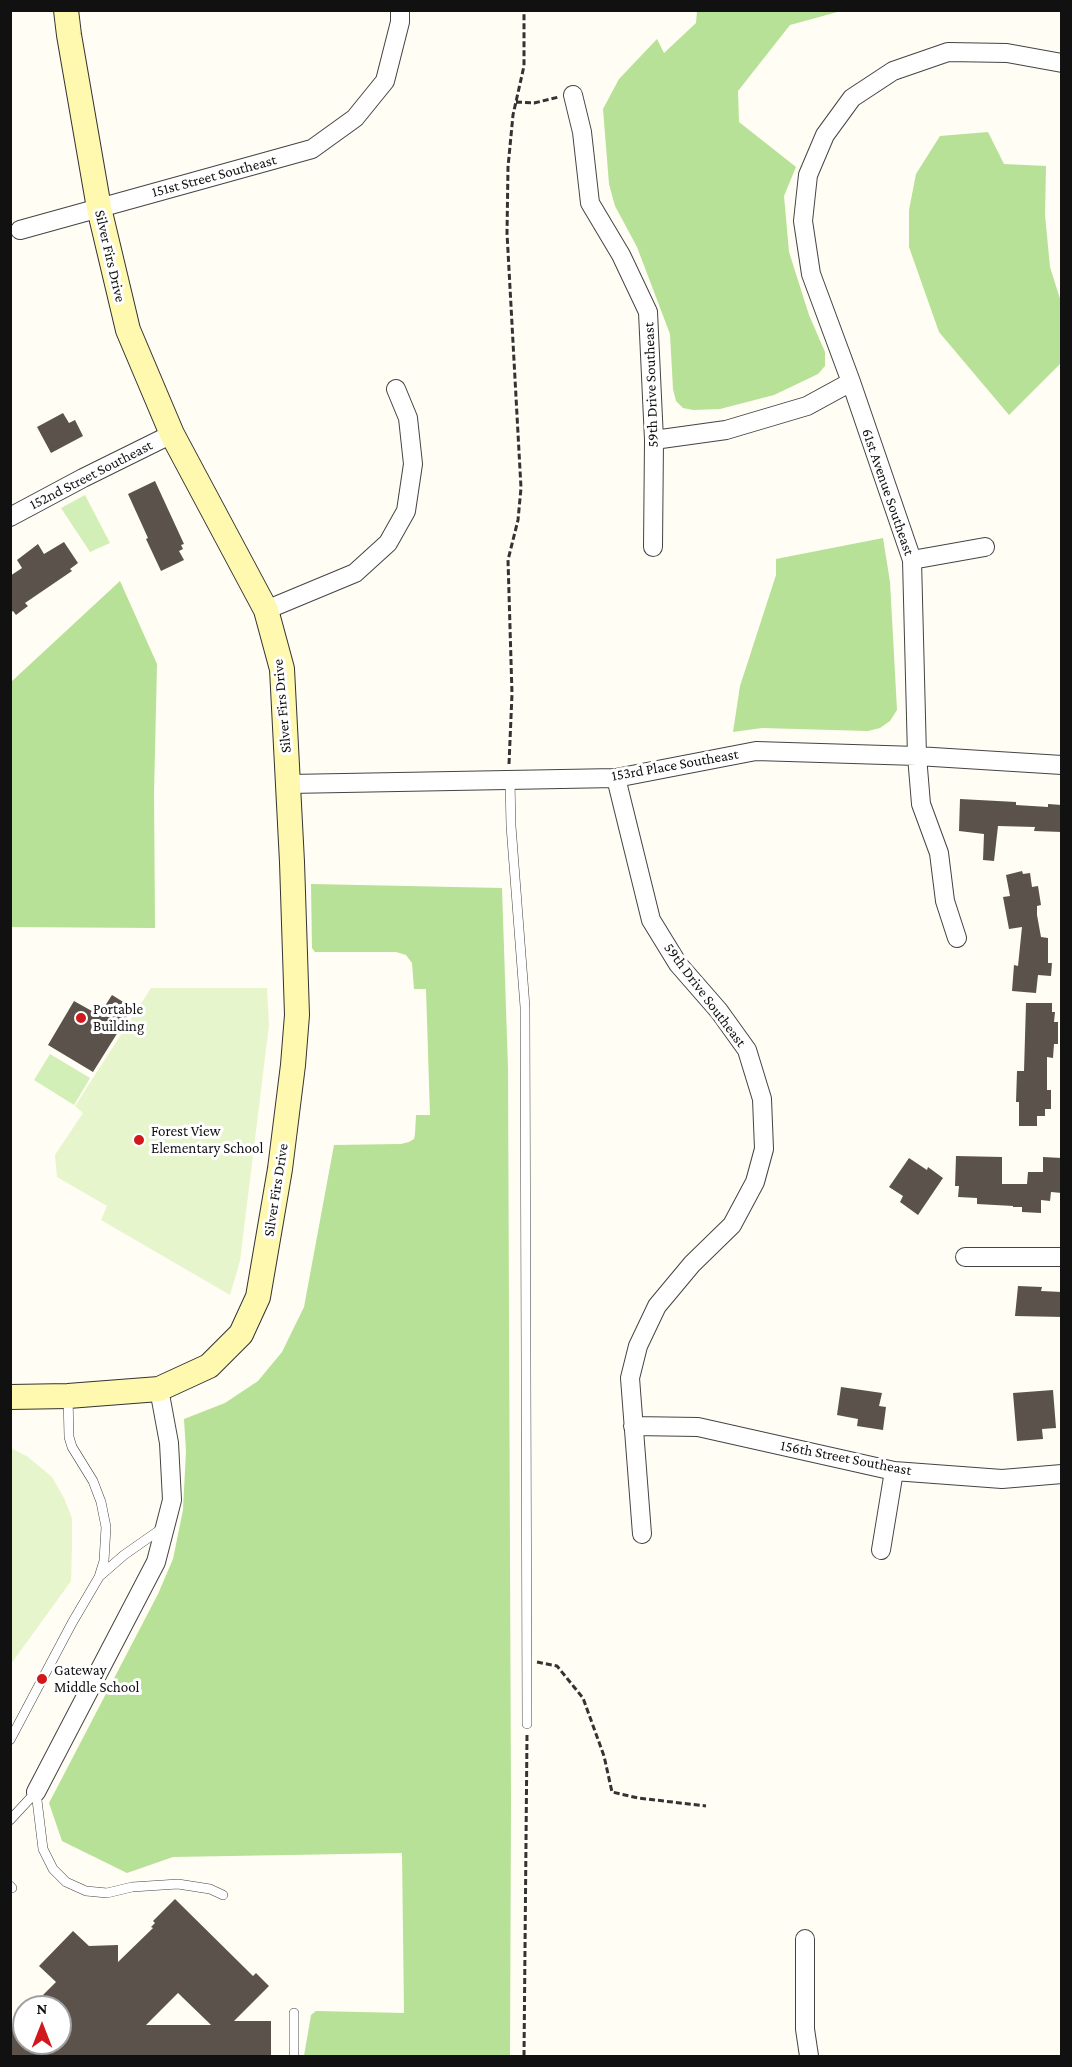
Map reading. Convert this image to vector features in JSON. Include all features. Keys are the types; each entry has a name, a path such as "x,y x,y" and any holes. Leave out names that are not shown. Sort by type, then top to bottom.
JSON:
{"street":[{"name":"Silver Firs Drive","path":"66,10 99,208 128,330 172,434 266,610 282,669 289,784 297,1015 287,1113 258,1297 241,1334 209,1366 159,1389"},
{"name":"151st Street Southeast","path":"20,230 312,149 355,118 385,81 400,22 400,10"},
{"name":"61st Avenue Southeast","path":"957,938 945,901 939,852 921,804 917,756 912,560 811,274 803,221 808,175 825,135 852,98 893,71 948,52 1007,53 1062,63"},
{"name":"59th Drive Southeast","path":"573,95 582,132 590,202 621,255 648,312 654,440 653,547"},
{"path":"654,440 726,430 807,406 851,382"},
{"path":"266,610 355,573 388,543 406,511 413,464 408,418 396,389"},
{"name":"152nd Street Southeast","path":"10,517 172,434"},
{"path":"912,560 985,547"},
{"name":"153rd Place Southeast","path":"289,784 616,778 756,751 917,756 1062,765"},
{"name":"59th Drive Southeast","path":"616,778 651,920 678,964 747,1050 762,1099 764,1149 755,1182 732,1225 692,1264 657,1306 638,1346 630,1378 642,1534"},
{"path":"964,1257 1062,1257"},
{"path":"10,1397 68,1396 159,1389 169,1443 172,1500 156,1563 36,1792"},
{"name":"156th Street Southeast","path":"633,1426 698,1427 894,1471 1002,1479 1062,1474"},
{"path":"881,1550 894,1471"},
{"path":"805,1939 805,2029 809,2056"}],"lane":[{"path":"510,781 511,826 525,1007 527,1724"},
{"path":"10,1740 99,1577 105,1561 106,1527 101,1502 93,1481 72,1447 69,1437 68,1396"},
{"path":"99,1577 124,1555 165,1526"},
{"path":"10,1820 36,1792"},
{"path":"36,1792 43,1849 53,1869 66,1882 86,1891 106,1893 132,1887 178,1884 210,1889 222,1895"},
{"path":"294,2013 294,2056"}],"path":[{"path":"510,781 512,633 508,560 518,520 521,488 507,232 508,167 516,102 524,66 524,10"},
{"path":"516,102 534,103 573,95"},
{"path":"527,1659 556,1666 582,1698 604,1756 612,1792 638,1798 706,1806"},
{"path":"524,2056 527,1724"}],"green space":[{"path":"697,11 841,11 790,25 738,91 739,122 796,167 784,196 789,252 809,315 825,352 825,366 818,374 774,395 720,409 693,410 683,408 676,401 673,389 670,334 637,247 615,206 609,184 603,109 619,79 657,39 664,53 696,23"},
{"path":"988,132 1004,164 1046,166 1045,215 1050,267 1061,302 1061,363 1009,415 939,332 909,247 909,210 916,174 940,136"},
{"path":"85,495 110,543 90,552 61,508"},
{"path":"883,538 890,582 897,710 890,721 880,728 868,731 762,728 733,732 740,686 776,575 776,559"},
{"path":"120,581 157,664 154,793 155,928 11,927 11,682"},
{"path":"311,884 502,888 508,1069 510,2056 304,2056 311,2015 316,2011 404,2013 402,1853 173,1857 127,1873 62,1841 49,1803 158,1594 173,1559 183,1510 186,1451 184,1419 225,1403 258,1381 282,1352 304,1307 334,1145 409,1142 414,1139 416,1115 430,1115 426,989 414,989 412,963 406,955 396,952 315,952 312,948"},
{"path":"151,988 267,988 269,1025 240,1261 230,1295 101,1220 107,1206 57,1177 55,1155 83,1113 75,1106"},
{"path":"50,1054 90,1078 74,1105 34,1080"},
{"path":"11,1448 28,1457 52,1477 72,1518 72,1544 71,1581 11,1664"}],"building":[{"path":"63,413 69,423 75,420 83,436 51,453 37,427"},
{"path":"155,481 184,544 181,545 183,549 179,551 184,560 161,571 128,494"},
{"path":"64,542 78,563 70,569 72,571 25,603 28,606 16,615 13,611 10,613 10,576 22,568 17,560 38,544 44,554"},
{"path":"960,799 1016,802 1016,805 1048,807 1048,804 1062,805 1062,832 1034,831 1035,827 998,826 994,861 983,860 984,834 959,831"},
{"path":"1022,871 1023,874 1030,873 1032,887 1038,886 1041,905 1037,906 1037,915 1041,937 1048,938 1048,963 1052,963 1051,976 1038,975 1036,993 1012,991 1014,965 1018,966 1022,927 1009,929 1003,897 1010,896 1006,875"},
{"path":"112,995 133,1008 93,1072 48,1045 74,1001 99,1015"},
{"path":"1026,1003 1052,1003 1052,1012 1055,1012 1054,1022 1058,1022 1058,1044 1054,1044 1053,1058 1047,1057 1047,1090 1051,1090 1051,1109 1045,1109 1045,1116 1037,1116 1037,1126 1019,1126 1019,1102 1016,1102 1017,1071 1024,1071"},
{"path":"956,1156 1002,1157 1002,1184 1027,1184 1028,1172 1043,1172 1043,1157 1062,1158 1062,1193 1051,1192 1050,1201 1041,1200 1041,1213 1022,1212 1022,1207 977,1204 977,1198 958,1197 959,1186 955,1186"},
{"path":"909,1158 927,1170 928,1167 943,1178 918,1215 900,1202 903,1196 889,1187"},
{"path":"1018,1286 1042,1287 1041,1291 1062,1292 1062,1317 1015,1316"},
{"path":"841,1387 882,1393 879,1406 886,1407 883,1430 857,1426 858,1419 837,1415"},
{"path":"1053,1390 1056,1428 1042,1429 1043,1439 1017,1441 1013,1393"},
{"path":"175,1899 253,1976 256,1973 269,1986 234,2021 271,2021 271,2056 10,2056 10,2028 12,2026 12,2055 72,2055 72,1995 43,1995 56,1982 39,1966 73,1931 89,1946 118,1945 118,1962 153,1928 151,1927 155,1923 153,1921","holes":["178,1993 211,2025 146,2025"]}],"place":[{"name":"Portable Building","path":"81,1018"},
{"name":"Forest View Elementary School","path":"139,1140"},
{"name":"Gateway Middle School","path":"42,1679"}]}
